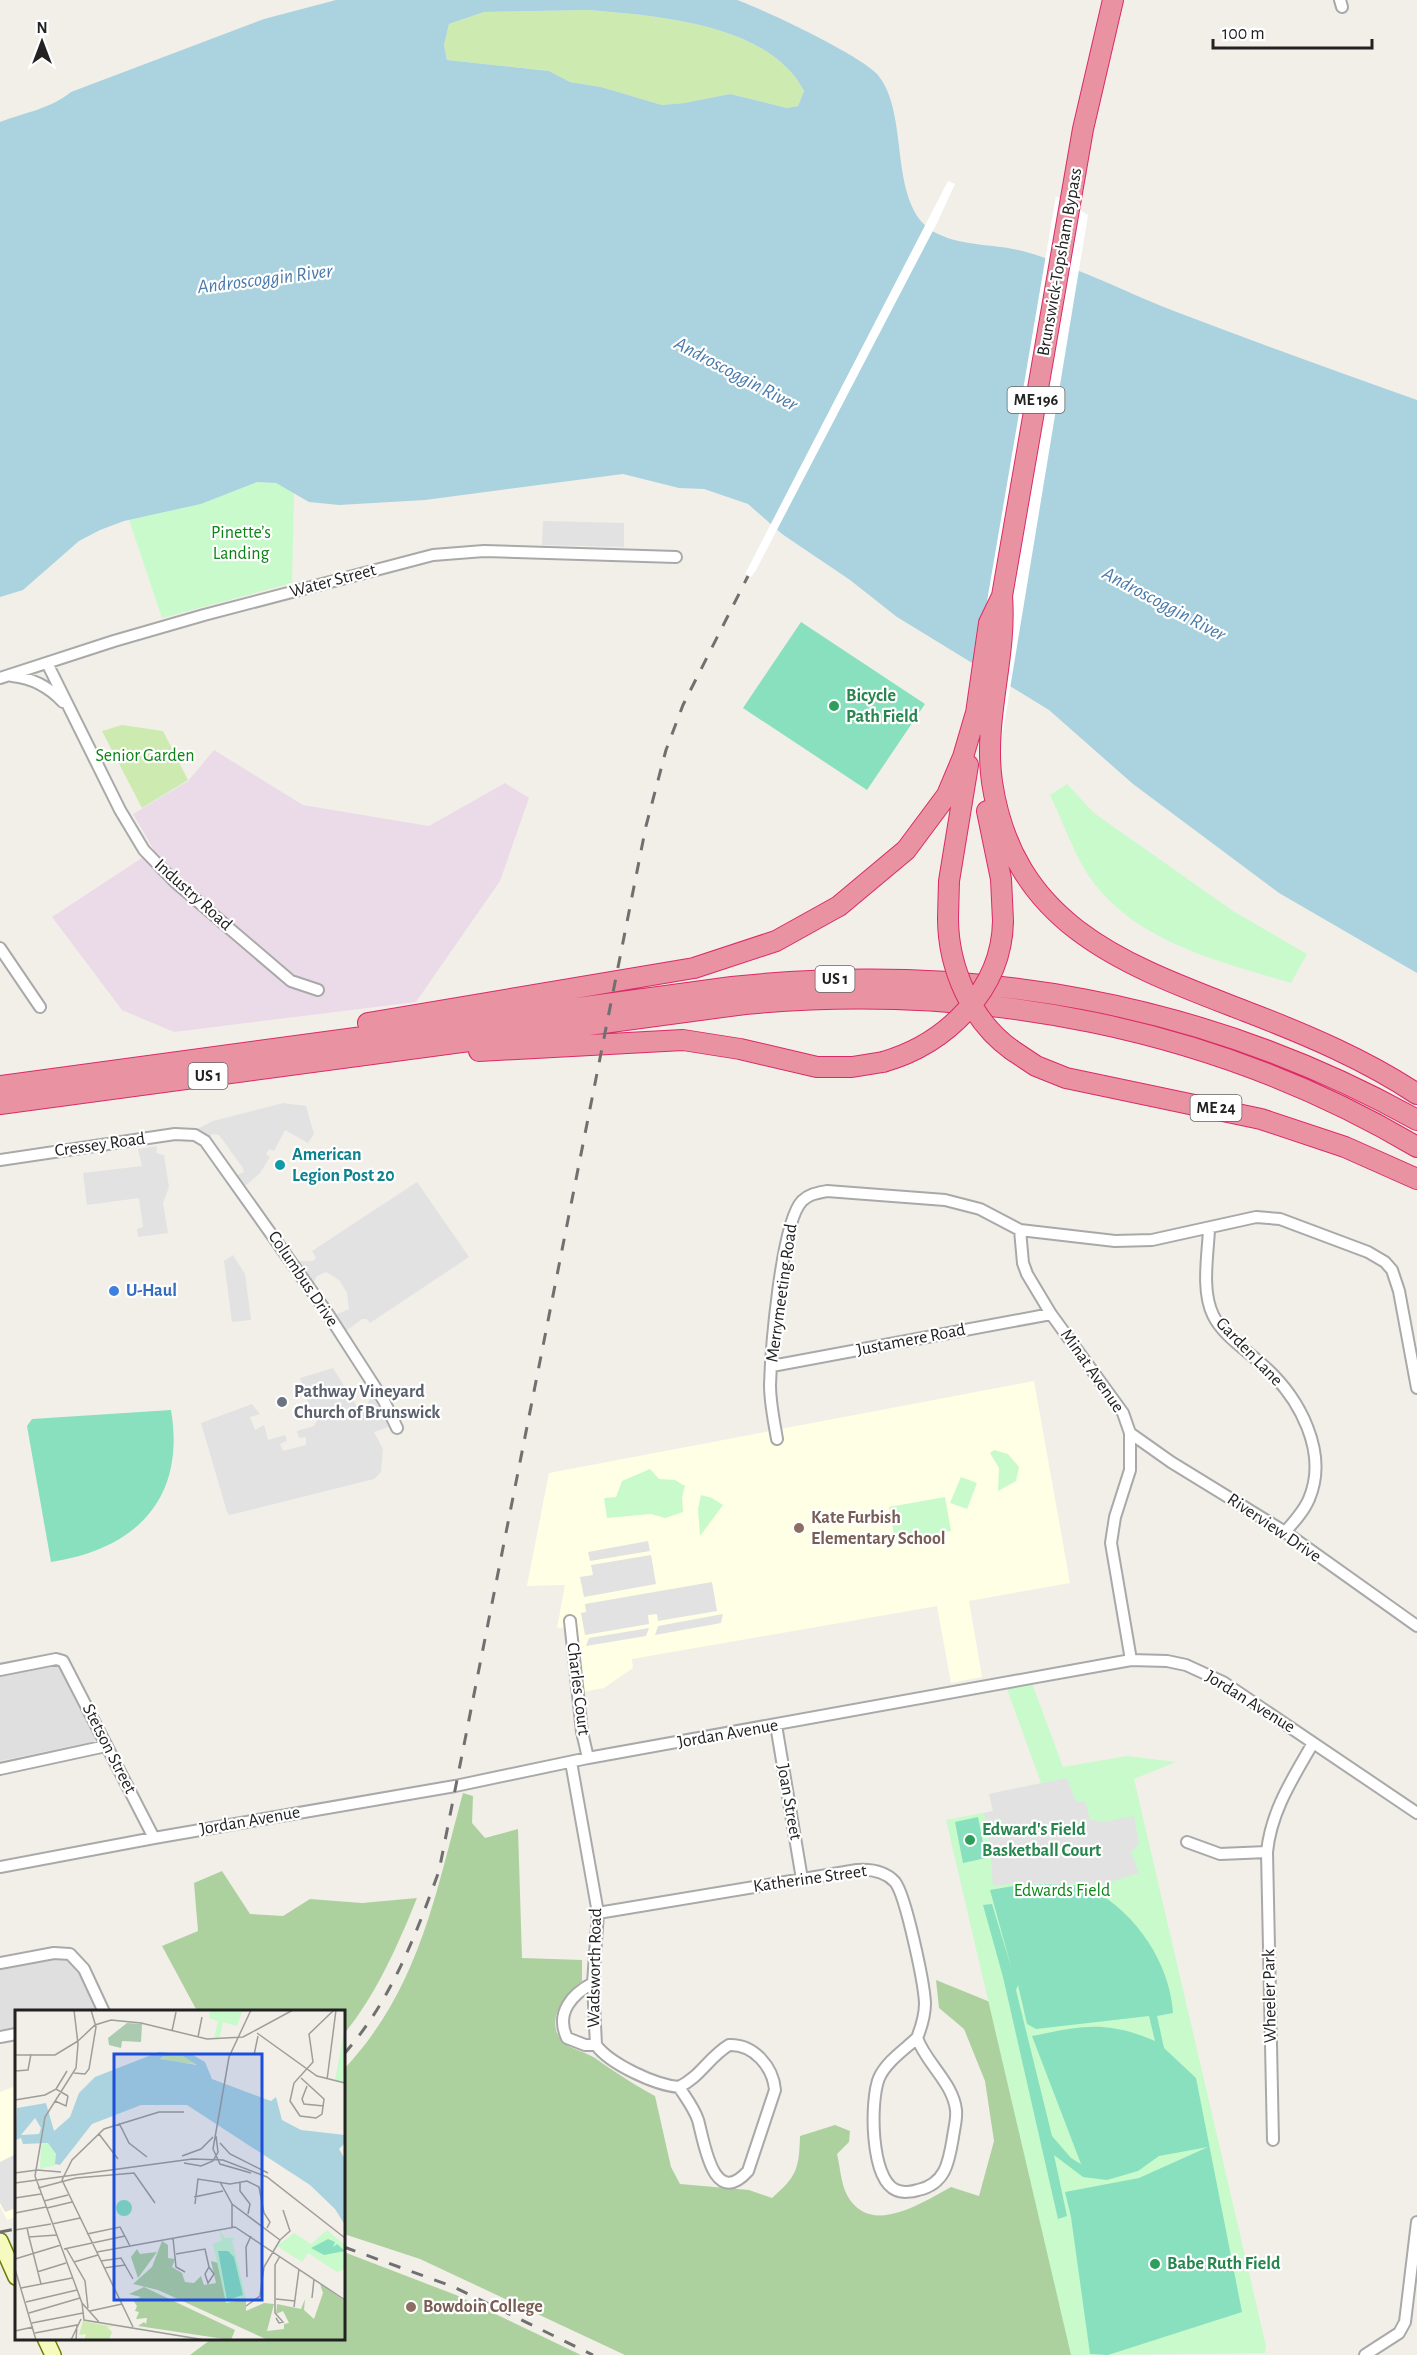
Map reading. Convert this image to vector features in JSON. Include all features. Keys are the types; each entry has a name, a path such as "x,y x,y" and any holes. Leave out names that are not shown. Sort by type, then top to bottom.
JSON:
{"highway":[{"name":"Brunswick-Topsham Bypass","path":"983,721 989,623 1002,596 1085,118 1113,0"},
{"name":"ME 24","path":"983,721 950,881 948,918 951,952 965,993 983,1022 1012,1050 1036,1066 1066,1078 1261,1119 1345,1148 1417,1179"},
{"path":"417,1048 443,1054 683,1040 730,1047 817,1067 852,1067 883,1062 929,1042 949,1029 980,993 994,967 1003,937 1003,896 982,778 983,721"},
{"path":"234,1054 284,1037 694,969 776,941 839,906 906,850 947,795 963,757 983,721"},
{"path":"983,721 992,785 1008,839 1040,894 1078,932 1128,964 1313,1039 1363,1063 1417,1095"},
{"name":"US 1","path":"0,1086 732,987 809,980 924,979 1004,986 1080,998 1189,1024 1300,1064 1417,1120"},
{"name":"US 1","path":"0,1104 783,1000 897,998 1012,1007 1087,1020 1197,1049 1304,1090 1417,1147"}],"street":[{"name":"Water Street","path":"4,677 204,615 433,555 484,551 676,557"},
{"name":"Industry Road","path":"47,663 120,810 157,865 291,981 318,990"},
{"name":"Industry Road","path":"4,677 29,678 44,686 67,706"},
{"path":"0,948 40,1007"},
{"name":"Cressey Road","path":"0,1160 175,1134 185,1133 199,1137"},
{"name":"Columbus Drive","path":"199,1137 220,1158 302,1276 384,1401 397,1428"},
{"name":"Merrymeeting Road","path":"777,1439 771,1397 772,1366 789,1232 795,1212 809,1196 818,1192 845,1191 945,1200 980,1209 1020,1230 1133,1242 1209,1229 1256,1217 1272,1217 1333,1238 1385,1262 1392,1270 1399,1292 1417,1388"},
{"name":"Garden Lane","path":"1209,1229 1207,1293 1213,1316 1226,1333 1273,1375 1287,1392 1300,1411 1309,1434 1314,1459 1314,1485 1305,1508 1285,1532"},
{"name":"Minat Avenue","path":"1020,1230 1025,1269 1051,1314 1124,1413 1130,1433 1130,1470 1115,1517 1111,1543 1131,1660"},
{"name":"Justamere Road","path":"772,1366 1051,1314"},
{"name":"Riverview Drive","path":"1130,1433 1171,1462 1285,1532 1417,1626"},
{"name":"Charles Court","path":"570,1621 582,1732 588,1758"},
{"name":"Stetson Street","path":"0,1670 57,1659 63,1661 154,1838"},
{"name":"Jordan Avenue","path":"0,1867 454,1786 588,1758 1131,1660 1167,1661 1196,1668 1223,1682 1417,1813"},
{"name":"Joan Street","path":"776,1725 802,1879"},
{"name":"Wheeler Park","path":"1273,2140 1267,1852 1269,1831 1277,1808 1313,1743"},
{"path":"0,1769 106,1746"},
{"name":"Wadsworth Road","path":"572,1762 598,1913 593,1983 596,2045 608,2058 660,2084 679,2087"},
{"path":"1187,1842 1220,1854 1267,1852"},
{"name":"Katherine Street","path":"598,1913 867,1869 887,1875 896,1883 904,1902 925,2004 917,2038"},
{"path":"0,1963 54,1953 70,1954 84,1969 103,2010"},
{"path":"593,1983 574,1997 563,2015 561,2026 567,2038 585,2045 596,2045"},
{"path":"0,2037 15,2034"},
{"path":"917,2038 921,2051 953,2099 956,2117 949,2159 939,2180 922,2189 905,2192 888,2185 878,2166 874,2129 876,2092 884,2070 917,2038"},
{"path":"729,2045 746,2048 769,2067 774,2078 773,2098 748,2171 741,2179 723,2180 710,2167 693,2109 679,2087 691,2081 713,2057 729,2045"},
{"path":"1365,2355 1399,2333 1405,2322 1417,2222"},
{"path":"3,2246 15,2275"},
{"path":"46,2340 54,2355"}],"shaded area":[{"path":"543,521 624,523 624,547 542,545"},
{"path":"214,750 303,805 429,826 505,783 529,798 500,881 416,1002 174,1032 122,1010 52,917 154,850 133,814 188,781"},
{"path":"283,1103 306,1106 314,1134 308,1143 285,1130 274,1151 269,1149 266,1154 270,1157 260,1173 245,1186 237,1175 244,1172 243,1168 219,1135 212,1134 209,1138 195,1130 213,1121"},
{"path":"157,1146 156,1153 164,1155 169,1187 163,1203 168,1233 138,1237 137,1229 143,1227 139,1198 87,1205 83,1173 142,1166 138,1149"},
{"path":"417,1182 469,1257 370,1323 367,1319 362,1319 346,1331 335,1315 349,1309 347,1293 339,1280 326,1272 317,1276 313,1284 298,1261 313,1261 316,1258 312,1251"},
{"path":"233,1255 245,1274 251,1320 232,1322 224,1261"},
{"path":"333,1368 356,1405 367,1404 372,1395 383,1414 388,1427 374,1432 383,1449 381,1472 374,1479 230,1515 227,1512 201,1423 252,1404 260,1414 250,1417 255,1430 264,1425 268,1440 285,1435 287,1441 280,1444 283,1451 306,1445 306,1437 299,1438 297,1431 314,1426 318,1418 312,1415 300,1378"},
{"name":"Kate Furbish Elementary School","path":"1034,1381 1070,1583 969,1601 982,1677 951,1683 937,1606 632,1659 633,1668 604,1688 582,1692 572,1627 557,1628 565,1585 527,1586 549,1473"},
{"path":"648,1541 650,1551 590,1561 588,1552"},
{"path":"651,1555 656,1584 584,1597 580,1577 593,1575 591,1565"},
{"path":"712,1582 717,1611 658,1621 657,1614 648,1615 649,1624 585,1635 581,1613 586,1612 585,1604"},
{"path":"723,1614 721,1623 655,1635 658,1626"},
{"path":"649,1628 646,1636 586,1646 589,1638"},
{"path":"58,1664 96,1735 96,1741 0,1761 0,1674"},
{"path":"1067,1778 1076,1802 1085,1801 1090,1819 1102,1822 1134,1816 1139,1844 1131,1852 1139,1873 1107,1883 1018,1883 993,1886 990,1843 984,1813 993,1811 989,1794"},
{"path":"50,1957 70,1961 80,1971 96,2010 15,2010 15,2030 0,2032 0,1967"},
{"path":"15,2086 15,2217 7,2220 0,2206 0,2092"},
{"path":"15,2154 15,2208 5,2212 0,2203 0,2162"}],"green space":[{"path":"588,10 677,20 738,37 765,50 787,68 804,91 798,106 787,108 730,94 662,105 601,87 570,82 549,71 447,60 444,45 449,24 484,12"},
{"name":"Pinette’s Landing","path":"257,482 276,483 294,493 292,583 162,618 129,520 201,504"},
{"name":"Bicycle Path Field","path":"801,622 925,704 867,790 743,708"},
{"name":"Senior Garden","path":"122,725 163,731 188,780 142,808 102,731"},
{"path":"1067,784 1094,813 1233,911 1307,954 1291,983 1183,948 1134,921 1112,903 1087,873 1050,795"},
{"path":"171,1410 174,1442 171,1469 162,1494 148,1514 130,1532 108,1545 81,1555 51,1562 27,1426 32,1419"},
{"path":"994,1450 1008,1454 1019,1467 1016,1481 998,1491 999,1468 990,1453"},
{"path":"650,1469 659,1479 675,1480 685,1486 682,1497 683,1512 665,1518 651,1514 607,1518 604,1498 616,1497 622,1481"},
{"path":"961,1477 977,1483 967,1509 950,1503"},
{"path":"701,1495 712,1498 723,1505 700,1536 698,1509"},
{"path":"945,1497 951,1531 895,1541 889,1507"},
{"name":"Edwards Field","path":"1032,1683 1063,1767 1127,1756 1176,1762 1134,1779 1266,2346 1265,2353 1071,2355 946,1820 993,1811 989,1794 1041,1783 1007,1689"},
{"path":"463,1793 473,1796 472,1823 485,1838 518,1829 522,1958 582,1960 582,1981 570,1992 559,2008 555,2024 557,2033 565,2044 595,2058 655,2096 671,2167 680,2184 749,2190 772,2198 787,2184 795,2171 799,2157 800,2136 835,2125 850,2131 849,2142 837,2154 845,2191 857,2208 869,2214 897,2213 951,2187 979,2196 994,2141 985,2081 964,2029 939,2008 936,1980 1000,2006 1079,2355 625,2355 420,2259 345,2234 345,2068 390,2007 407,1974 421,1940"},
{"name":"Edward's Field Basketball Court","path":"978,1817 986,1858 963,1863 955,1822"},
{"path":"222,1871 250,1914 283,1916 310,1899 362,1903 417,1898 376,1986 345,2033 345,2010 196,2010 162,1946 198,1931 194,1883"},
{"path":"1020,1885 1086,1887 1124,1912 1148,1942 1158,1959 1171,1995 1173,2013 1157,2016 1164,2048 1196,2078 1242,2312 1108,2355 1090,2354 1071,2217 1065,2192 1139,2178 1208,2147 1159,2156 1138,2171 1107,2180 1083,2177 1054,2155 1067,2216 1058,2219 1003,1977 983,1905 992,1904 1012,1970 990,1890","holes":["1018,1985 1027,2024 1036,2029 1149,2016 1155,2041 1122,2030 1094,2027 1032,2036 1081,2164 1089,2169 1071,2158 1052,2136 1016,1990"]},
{"name":"Bowdoin College","path":"345,2252 456,2295 581,2355 190,2355 210,2340 345,2340"}],"water":[{"name":"Androscoggin River","path":"336,0 737,0 788,22 832,45 877,74 887,91 894,112 905,183 911,204 922,222 938,234 957,241 1008,248 1039,256 1174,311 1417,400 1417,973 1279,893 1133,784 1049,710 897,617 850,580 782,534 748,504 704,489 679,488 623,474 425,500 339,505 309,502 276,483 257,482 201,504 124,521 100,530 79,541 23,590 0,597 0,122 46,106 71,92 264,19","holes":["588,10 677,20 738,37 765,50 787,68 804,91 798,106 787,108 730,94 662,105 601,87 570,82 549,71 447,60 444,45 449,24 484,12"]}],"pier":[{"path":"948,181 955,184 937,223 756,570 751,577 745,574"},
{"path":"1056,196 1088,215 1003,731 968,713"}],"railway":[{"path":"345,2053 361,2034 400,1967 439,1871 646,826 666,750 683,705 748,576"},
{"path":"0,2232 15,2229"},
{"path":"345,2247 454,2287 593,2355"}],"place":[{"name":"Bicycle Path Field","path":"834,706"},
{"name":"American Legion Post 20","path":"280,1165"},
{"name":"U-Haul","path":"114,1291"},
{"name":"Pathway Vineyard Church of Brunswick","path":"282,1402"},
{"name":"Kate Furbish Elementary School","path":"799,1528"},
{"name":"Edward's Field Basketball Court","path":"970,1840"},
{"name":"Babe Ruth Field","path":"1155,2264"},
{"name":"Bowdoin College","path":"411,2307"}]}
